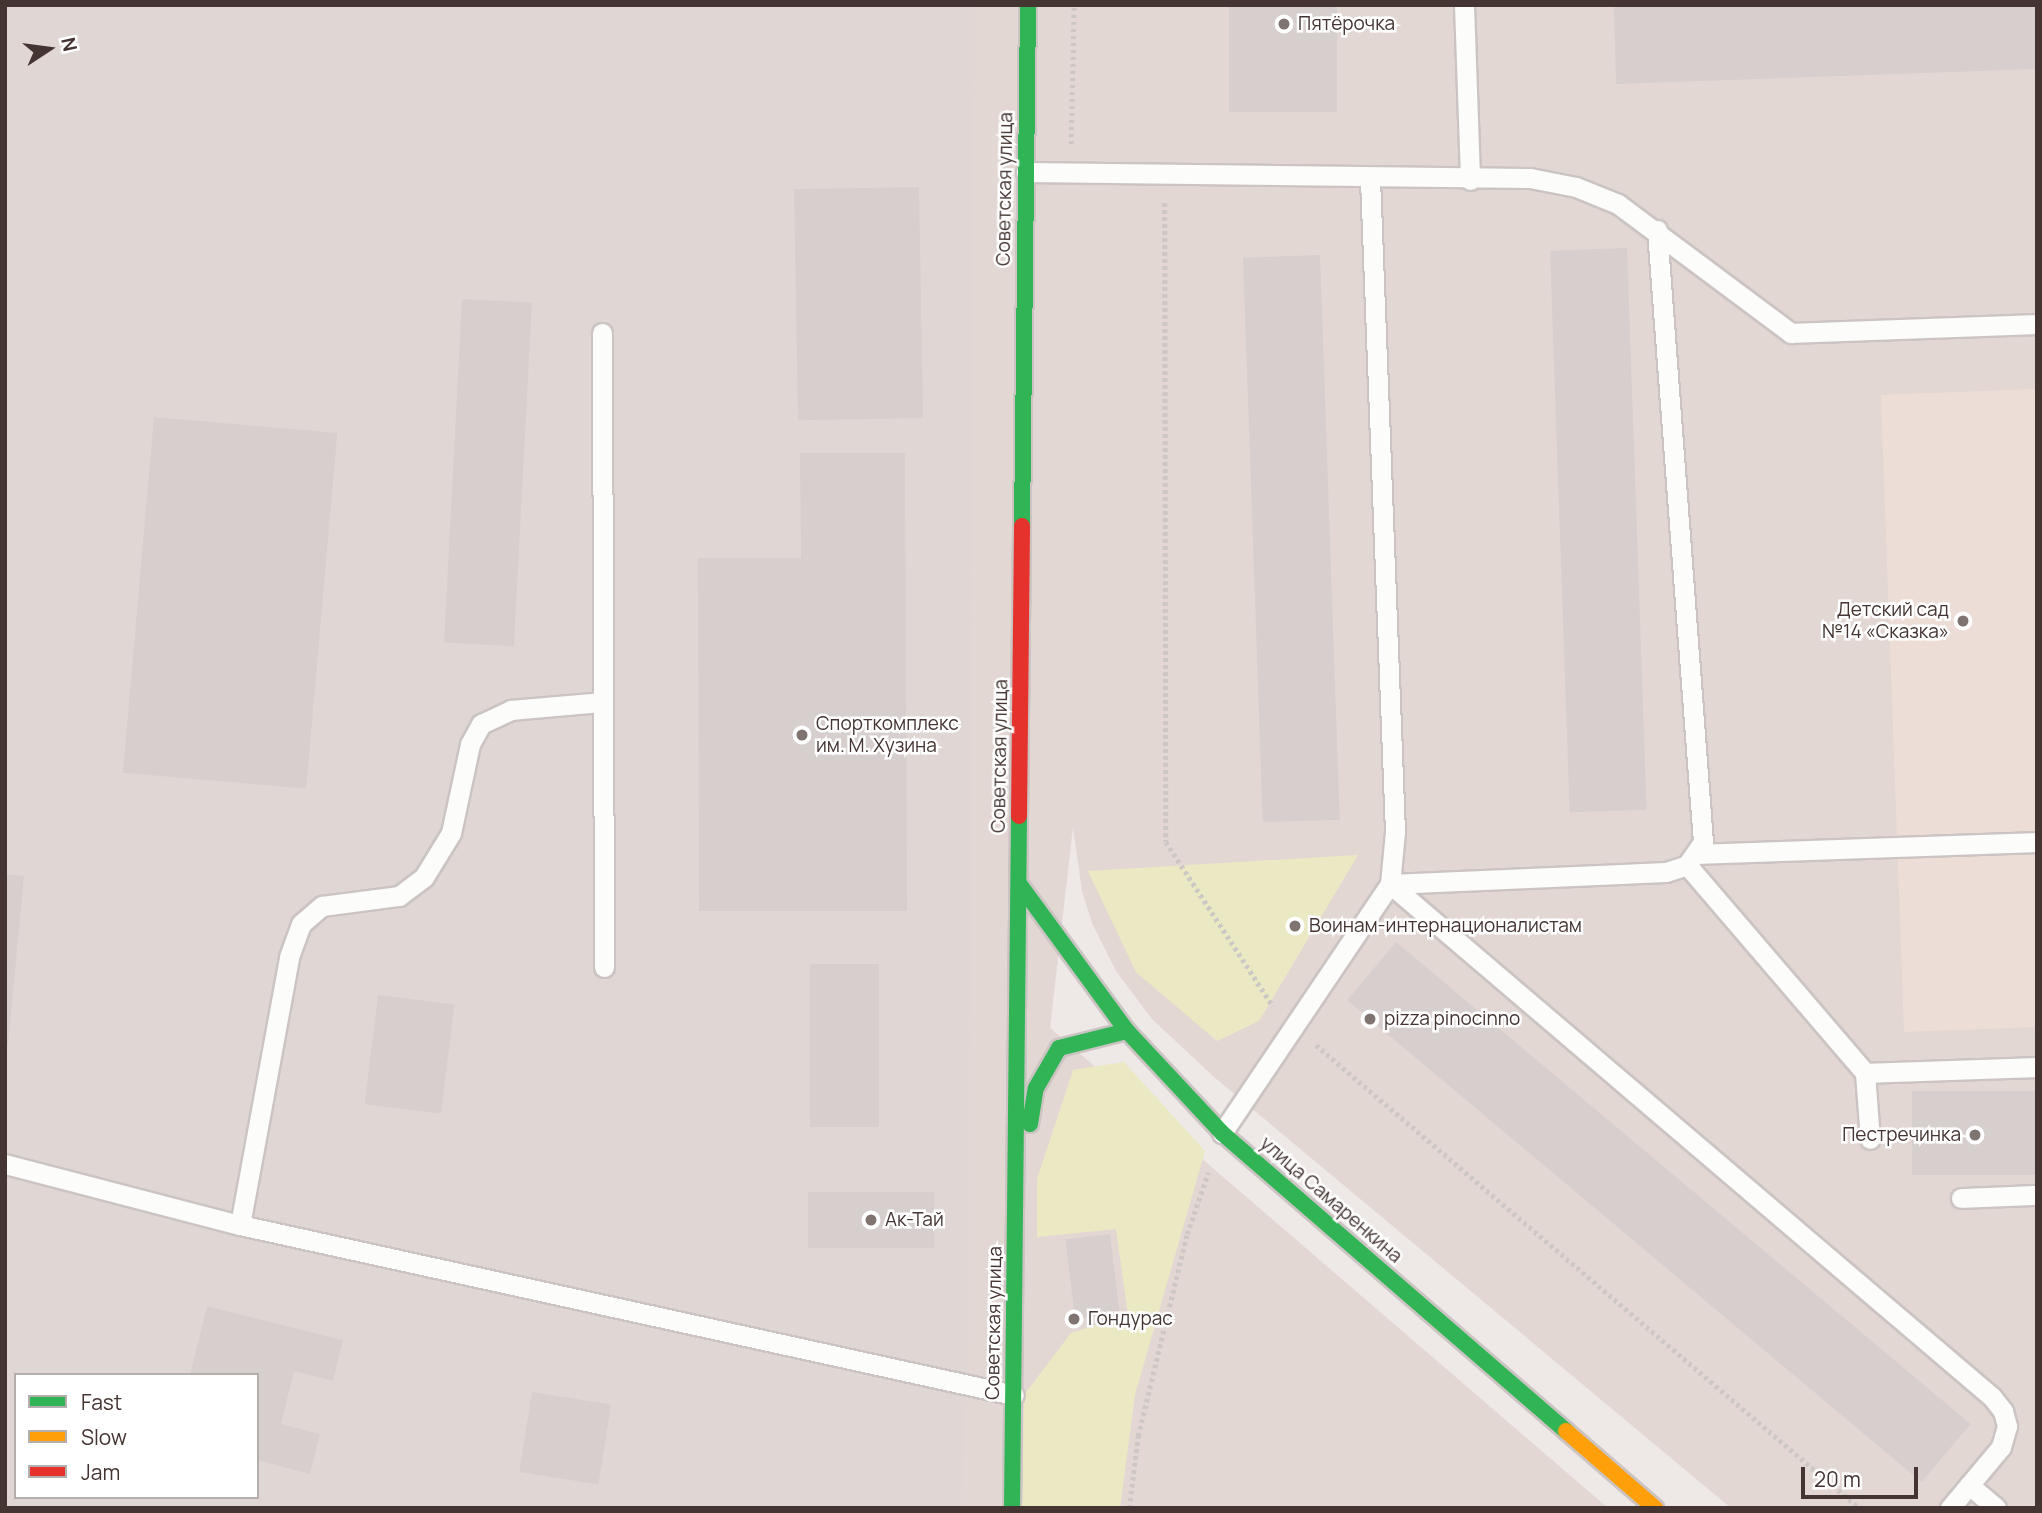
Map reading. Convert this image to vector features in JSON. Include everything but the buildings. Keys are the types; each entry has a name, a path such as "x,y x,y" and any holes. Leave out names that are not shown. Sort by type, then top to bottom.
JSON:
{"main road":[{"name":"Советская улица","path":"1012,1508 1028,5"},
{"name":"улица Самаренкина","path":"1020,885 1127,1031 1222,1133 1656,1508"},
{"path":"1016,1198 1036,1088 1059,1048 1127,1031"}],"lane":[{"path":"1464,5 1470,180"},
{"path":"1026,172 1470,180 1530,178 1576,187 1618,204 1657,230 1791,333 2037,324"},
{"path":"1222,1133 1390,884 1395,832 1370,178"},
{"path":"1657,230 1704,830 1692,859"},
{"path":"603,333 604,967"},
{"path":"240,1225 289,957 301,923 322,906 399,896 424,877 452,834 470,744 481,724 511,710 603,702"},
{"path":"1390,884 1666,872 1692,859 2037,842"},
{"path":"1692,859 1865,1073 1870,1139"},
{"path":"1390,884 1992,1397 2003,1411 2007,1426 2001,1447 1950,1508"},
{"path":"1865,1073 2037,1067"},
{"path":"5,1164 240,1225 1014,1395"},
{"path":"1961,1198 2037,1195"},
{"path":"1969,1485 1996,1508"}],"path":[{"path":"1070,173 1074,5"},
{"path":"1165,174 1166,842 1278,1014 1859,1508"},
{"path":"1129,1508 1138,1436 1187,1234 1222,1133"}],"shaded area":[{"path":"5,5 2037,5 2037,1508 1731,1508 1214,1077 1152,1019 1116,971 1092,923 1082,891 1073,827 1050,1028 1608,1508 5,1508"},
{"path":"5,5 974,5 970,1303 962,1508 5,1508"},
{"name":"Детский сад №14 «Сказка»","path":"2037,389 2037,1027 1904,1032 1881,395"},
{"path":"1358,855 1259,1021 1217,1041 1136,972 1088,871"},
{"path":"1124,1062 1205,1151 1135,1395 1120,1508 1022,1508 1024,1395 1071,1333 1128,1315 1116,1229 1037,1237 1037,1179 1073,1070"}],"traffic: fast":[{"path":"1022,526 1028,5"},
{"path":"1012,1508 1019,816"},
{"path":"1020,885 1127,1031 1222,1133 1566,1431"},
{"path":"1030,1124 1036,1088 1059,1048 1127,1031"}],"traffic: slow":[{"path":"1566,1431 1655,1508"}],"traffic: jam":[{"path":"1019,816 1022,526"}],"place":[{"name":"Пятёрочка","path":"1284,24"},
{"name":"Детский сад №14 «Сказка»","path":"1963,621"},
{"name":"Спорткомплекс им. М. Хузина","path":"802,735"},
{"name":"Воинам-интернационалистам","path":"1295,926"},
{"name":"pizza pinocinno","path":"1370,1019"},
{"name":"Пестречинка","path":"1975,1135"},
{"name":"Ак-Тай","path":"871,1220"},
{"name":"Гондурас","path":"1074,1319"}]}
